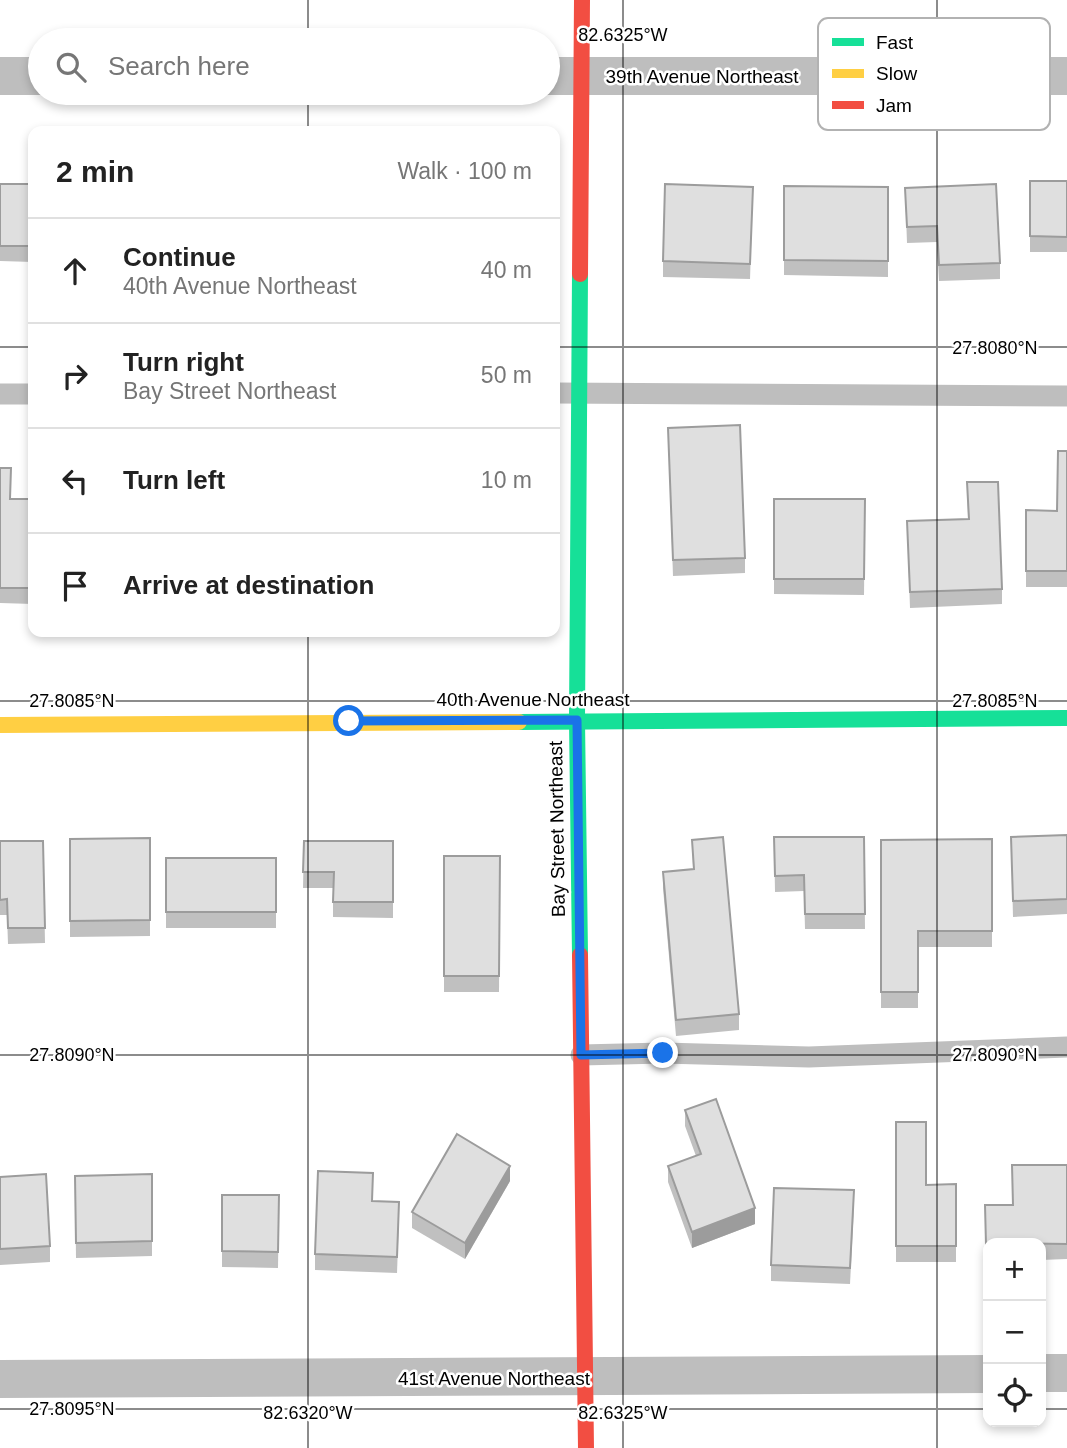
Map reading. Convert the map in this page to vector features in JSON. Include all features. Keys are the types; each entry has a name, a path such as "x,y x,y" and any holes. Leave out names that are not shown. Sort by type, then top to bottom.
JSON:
{"street":[{"name":"Bay Street Northeast","path":"582,0 565,76 580,393 577,720 586,1448"},
{"path":"0,76 28,76"},
{"name":"39th Avenue Northeast","path":"565,76 818,76"},
{"name":"40th Avenue Northeast","path":"0,725 1067,718"},
{"path":"1046,1373 1067,1373"},
{"name":"41st Avenue Northeast","path":"0,1379 983,1374"}],"lane":[{"path":"560,393 1067,396"},
{"path":"0,394 28,394"},
{"path":"581,1055 663,1053 810,1057 1067,1047"}],"building":[{"path":"1030,181 1067,181 1067,237 1030,236"},
{"path":"0,184 28,184 28,246 0,246"},
{"path":"665,184 753,187 750,264 663,261"},
{"path":"996,184 1000,263 939,265 937,226 907,227 905,188"},
{"path":"784,186 888,187 888,261 784,260"},
{"path":"740,425 745,558 673,560 668,428"},
{"path":"1058,451 1067,451 1067,571 1026,571 1026,510 1057,511"},
{"path":"0,468 11,468 10,499 28,499 28,588 0,588"},
{"path":"967,482 998,482 1002,589 910,592 907,521 969,519"},
{"path":"774,499 865,499 864,579 774,579"},
{"path":"1067,835 1067,899 1013,901 1011,837"},
{"path":"723,837 739,1014 676,1020 663,872 694,869 692,840"},
{"path":"774,837 864,837 865,914 805,914 804,875 775,876"},
{"path":"150,838 150,920 70,921 70,839"},
{"path":"992,839 992,931 918,931 918,992 881,992 881,840"},
{"path":"0,841 43,841 45,928 8,928 7,899 0,900"},
{"path":"304,841 393,841 393,902 333,902 334,872 303,872"},
{"path":"444,856 500,856 499,976 444,976"},
{"path":"166,858 276,858 276,912 166,912"},
{"path":"716,1099 755,1208 692,1232 668,1166 701,1154 685,1110"},
{"path":"896,1122 926,1122 926,1185 956,1184 956,1246 896,1246"},
{"path":"457,1134 510,1166 465,1243 412,1212"},
{"path":"1012,1165 1067,1165 1067,1244 1046,1244 1046,1238 986,1238 985,1205 1013,1205"},
{"path":"318,1171 373,1173 372,1201 399,1202 397,1257 315,1254"},
{"path":"46,1174 50,1246 0,1249 0,1177"},
{"path":"152,1174 152,1241 76,1243 75,1176"},
{"path":"774,1188 854,1190 850,1268 771,1265"},
{"path":"222,1195 279,1195 278,1252 222,1251"}],"traffic: fast":[{"path":"580,274 577,720 580,955"},
{"path":"519,722 1067,718"}],"traffic: slow":[{"path":"0,725 519,722"}],"traffic: jam":[{"path":"580,274 582,0"},
{"path":"580,955 586,1448"}],"route":[{"path":"349,721 577,720 581,1055 663,1053"}]}
